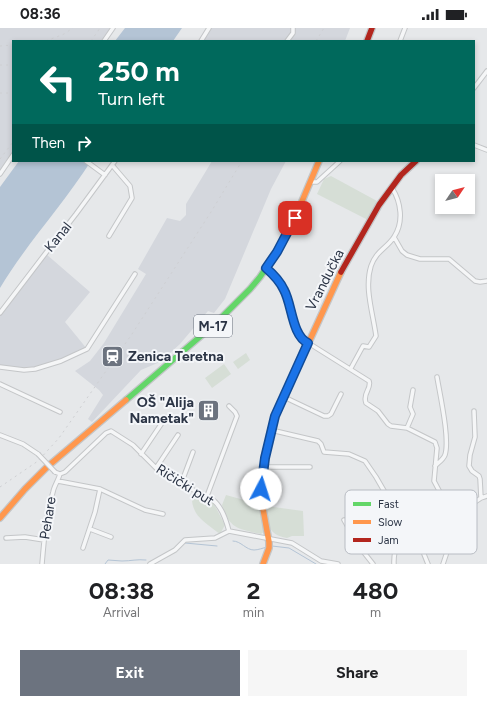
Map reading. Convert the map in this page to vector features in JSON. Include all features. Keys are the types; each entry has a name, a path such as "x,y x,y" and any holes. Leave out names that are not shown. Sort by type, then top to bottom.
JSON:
{"main road":[{"path":"367,40 372,28"},
{"name":"M-17","path":"0,518 25,489 47,467 220,320 241,299 266,268 289,230 319,162"},
{"name":"Vrandučka","path":"269,543 261,489 263,467 275,416 343,269 379,205 401,175 415,162"},
{"path":"263,564 269,543"}],"street":[{"path":"105,40 113,28"},
{"path":"202,40 209,28"},
{"path":"288,40 293,33 293,28"},
{"path":"400,40 405,28"},
{"path":"475,87 487,71"},
{"path":"475,145 487,150"},
{"path":"0,174 12,156"},
{"path":"88,162 105,175"},
{"name":"Kanal","path":"0,312 58,239 114,162"},
{"path":"311,182 316,182 339,162"},
{"path":"109,236 132,198 130,186 112,165"},
{"path":"351,368 363,346 369,346 376,336 371,311 369,278 374,259 378,252 394,237 401,220 401,213 392,188"},
{"path":"394,237 402,251 407,255 420,259 449,259 475,281 487,281"},
{"path":"266,268 276,277 284,290 302,339 351,368 369,381 370,383 364,396 366,403 378,411 388,424 407,428 435,442 437,448 435,484 438,490"},
{"path":"0,367 24,370 35,369 61,361 87,349 135,274"},
{"path":"435,466 443,459 446,448 437,377"},
{"path":"0,384 60,412"},
{"path":"407,428 413,414 410,408 413,390"},
{"path":"284,397 324,416 328,416 331,414 341,394"},
{"path":"207,496 237,416 229,406"},
{"path":"474,411 475,437 469,466 472,471 479,476 481,498"},
{"path":"141,454 166,418"},
{"path":"271,430 318,441 324,452 349,454 365,461 384,490"},
{"name":"Ričički put","path":"60,474 69,469 106,433 111,431 132,445 162,474 207,496 217,503 226,520 229,530"},
{"path":"0,435 23,444 38,454 55,472 60,474"},
{"path":"156,468 178,435"},
{"path":"181,484 193,452"},
{"path":"263,467 310,467"},
{"name":"Pehare","path":"42,564 44,540 53,490 60,474"},
{"path":"58,481 100,489 145,510 163,514"},
{"path":"83,548 95,512 100,489"},
{"path":"477,501 487,496"},
{"path":"90,529 111,537"},
{"path":"150,564 175,550 185,540 215,538 229,530 269,543 292,543 321,561 338,564"},
{"path":"6,538 25,537 44,540"},
{"path":"365,554 373,564"},
{"path":"394,564 395,554"},
{"path":"424,554 428,564"},
{"path":"443,564 446,554"}],"shaded area":[{"path":"0,28 113,28 104,40 12,40 12,154 0,171"},
{"path":"209,28 350,28 345,40 202,40"},
{"path":"211,162 285,162 271,189 225,299 214,313 208,311 180,344 160,362 141,370 92,422 88,419 103,395 75,371 90,361 104,343 146,274 138,269 167,218 180,221 186,215 186,204"},
{"path":"331,176 377,201 368,220 317,194 324,179"},
{"path":"46,254 90,292 65,322 87,349 35,369 0,367 0,314"},
{"path":"246,353 250,360 238,369 233,362"},
{"path":"224,364 231,374 212,388 205,378"},
{"path":"192,492 213,502 225,525 220,534 203,521 195,512"},
{"path":"258,494 265,531 261,534 236,527 228,519 222,505 226,495 244,500"},
{"path":"266,506 303,511 304,536 292,536 287,538 275,534 269,527"}],"water":[{"path":"125,28 182,28 174,40 116,40"},
{"path":"18,162 90,162 22,255 0,288 0,187"}],"waterway":[{"path":"233,541 239,542 251,550 267,547"},
{"path":"185,543 217,546"},
{"path":"272,546 289,548 316,564"},
{"path":"105,564 108,560 146,560"}],"railway":[{"path":"49,40 64,34 73,28"},
{"path":"92,40 100,28"},
{"path":"317,40 324,28"},
{"path":"0,46 12,45"},
{"path":"0,65 12,65"},
{"path":"0,93 12,93"},
{"path":"0,159 12,143"},
{"path":"0,487 38,461 59,438 132,334 241,162"}],"traffic: fast":[{"path":"126,400 216,323 250,289 278,250 297,213"}],"traffic: slow":[{"path":"297,213 319,162"},
{"path":"263,564 269,548 269,542 261,489 265,458 275,416 341,272"},
{"path":"0,518 25,489 47,467 126,400"}],"traffic: jam":[{"path":"367,40 372,28"},
{"path":"341,272 379,205 401,175 415,162"}],"place":[{"name":"Zenica Teretna","path":"113,356"},
{"name":"OŠ \"Alija Nametak\"","path":"209,410"}],"route":[{"path":"261,489 263,467 275,416 308,343 302,339 298,332 293,320 288,299 280,282 266,268 277,252 295,218"}]}
